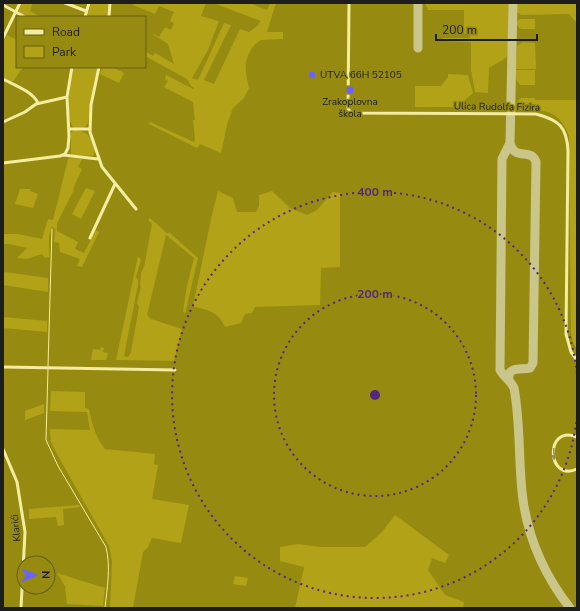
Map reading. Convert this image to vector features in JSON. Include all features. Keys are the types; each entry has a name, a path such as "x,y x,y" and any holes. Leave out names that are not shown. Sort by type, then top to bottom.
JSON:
{"street":[{"path":"3,38 20,3"},
{"path":"66,3 86,11"},
{"path":"85,16 89,3"},
{"path":"109,16 110,3"},
{"name":"Ulica Rudolfa Fizira","path":"349,3 348,108 351,113 536,114 555,120 564,131 567,139 568,151 566,334 571,352 577,360"},
{"path":"3,5 23,16"},
{"path":"63,155 67,152 68,148 69,128 67,97 72,68"},
{"path":"99,68 93,94 89,129 102,167 136,210"},
{"path":"3,79 33,96 38,103"},
{"path":"3,122 25,112 38,103 67,97"},
{"path":"69,128 89,129"},
{"path":"3,163 20,162 63,155 98,159"},
{"path":"90,238 115,184"},
{"path":"3,367 175,370"},
{"path":"572,436 577,432"},
{"path":"576,470 566,470 559,467 552,455 557,440 563,436 577,437"},
{"name":"Klarići","path":"3,450 17,482 25,532 21,608"}],"green space":[{"path":"22,3 32,3 30,11 39,16 26,16 18,11"},
{"path":"91,3 109,3 108,16 87,16"},
{"path":"134,3 206,3 201,16 219,21 208,50 192,78 198,80 224,23 231,25 204,80 214,84 240,29 249,32 261,21 213,3 249,3 267,10 270,3 276,3 267,32 283,32 283,39 261,40 251,49 246,63 246,75 249,88 244,98 232,110 221,153 200,144 197,148 149,124 150,122 194,142 193,120 195,120 193,102 164,87 168,81 165,79 166,75 193,89 194,88 187,79 146,57 146,52 153,56 155,53 174,64 168,44 154,34 159,37 165,27 171,30 174,23 170,21 174,12 159,6 155,14 133,5"},
{"path":"425,3 509,3 508,54 506,58 489,68 488,93 475,92 471,70 471,42 443,41 443,38 470,38 470,36 464,33 464,10 428,10"},
{"path":"516,3 577,3 577,23 569,14 521,15 517,12"},
{"path":"520,19 535,19 535,29 519,28 516,22"},
{"path":"7,35 16,40 16,68 22,68 12,83 3,78 3,43"},
{"path":"523,42 535,43 536,69 516,69 517,46"},
{"path":"74,68 98,68 88,123 84,128 74,128 69,116 71,81"},
{"path":"102,68 114,68 124,73 119,83 100,74"},
{"path":"516,70 535,70 535,85 520,85 516,79"},
{"path":"448,74 468,75 473,93 457,107 415,107 415,86 441,86 448,77"},
{"path":"521,98 535,98 535,100 577,100 577,349 573,343 571,333 569,136 560,120 548,112 516,110 516,102"},
{"path":"74,130 83,132 89,136 93,143 95,152 93,156 71,154 71,133"},
{"path":"68,159 82,159 78,167 82,169 73,189 74,190 57,223 57,231 78,242 75,249 84,253 96,230 99,232 82,267 77,266 80,259 60,252 59,243 54,242 55,229 53,227 51,228 49,235 49,257 45,258 42,254 26,259 17,258 27,248 3,244 3,234 18,234 42,239 48,219 53,220"},
{"path":"86,188 95,191 81,219 72,214"},
{"path":"20,189 31,189 30,191 38,194 33,208 15,204"},
{"path":"218,191 233,198 237,212 256,212 259,206 259,195 272,191 290,208 307,215 317,210 333,192 340,193 340,267 321,268 320,305 255,307 252,313 245,314 241,323 225,327 219,318 212,312 193,306"},
{"path":"150,218 168,234 169,232 198,258 185,314 183,311 187,286 194,258 166,235 147,315 151,319 182,329 174,361 116,360 138,256 141,260 136,277 138,280 138,285 124,356 128,357 131,352 139,307 137,303 141,286 141,273 144,267 152,224 148,220"},
{"path":"5,272 48,278 48,292 3,285 3,274"},
{"path":"3,317 47,321 47,332 3,328"},
{"path":"101,347 104,348 103,352 108,353 106,360 91,360 93,349 100,350"},
{"path":"51,391 85,392 85,408 89,409 94,430 105,449 155,454 154,464 158,465 152,499 189,505 181,543 152,538 148,547 143,552 133,608 110,608 112,561 109,546 51,442 50,429 90,430 87,412 50,411"},
{"path":"44,404 44,413 25,420 25,411"},
{"path":"79,505 80,507 63,509 64,525 58,526 56,517 29,519 29,509"},
{"path":"395,515 449,555 445,563 432,558 428,570 445,595 464,602 463,608 295,608 304,567 280,561 280,547 298,544 321,547 365,547 382,532"},
{"path":"57,573 105,588 103,606 67,604 65,586"},
{"path":"235,576 248,578 246,586 233,584"}],"waterway":[{"path":"48,366 52,229"},
{"path":"48,369 46,440 58,466 106,547 108,585 105,608"}],"taxiway":[{"path":"418,3 418,48"},
{"path":"513,3 510,143 502,159 500,370 514,388 518,416 521,486 529,530 539,558 553,584 570,608"},
{"path":"509,380 510,372 518,369 530,368 533,363 536,162 531,155 515,152 510,143"}],"place":[{"name":"UTVA 66H 52105","path":"312,75"},
{"name":"Zrakoplovna škola","path":"350,90"}]}
